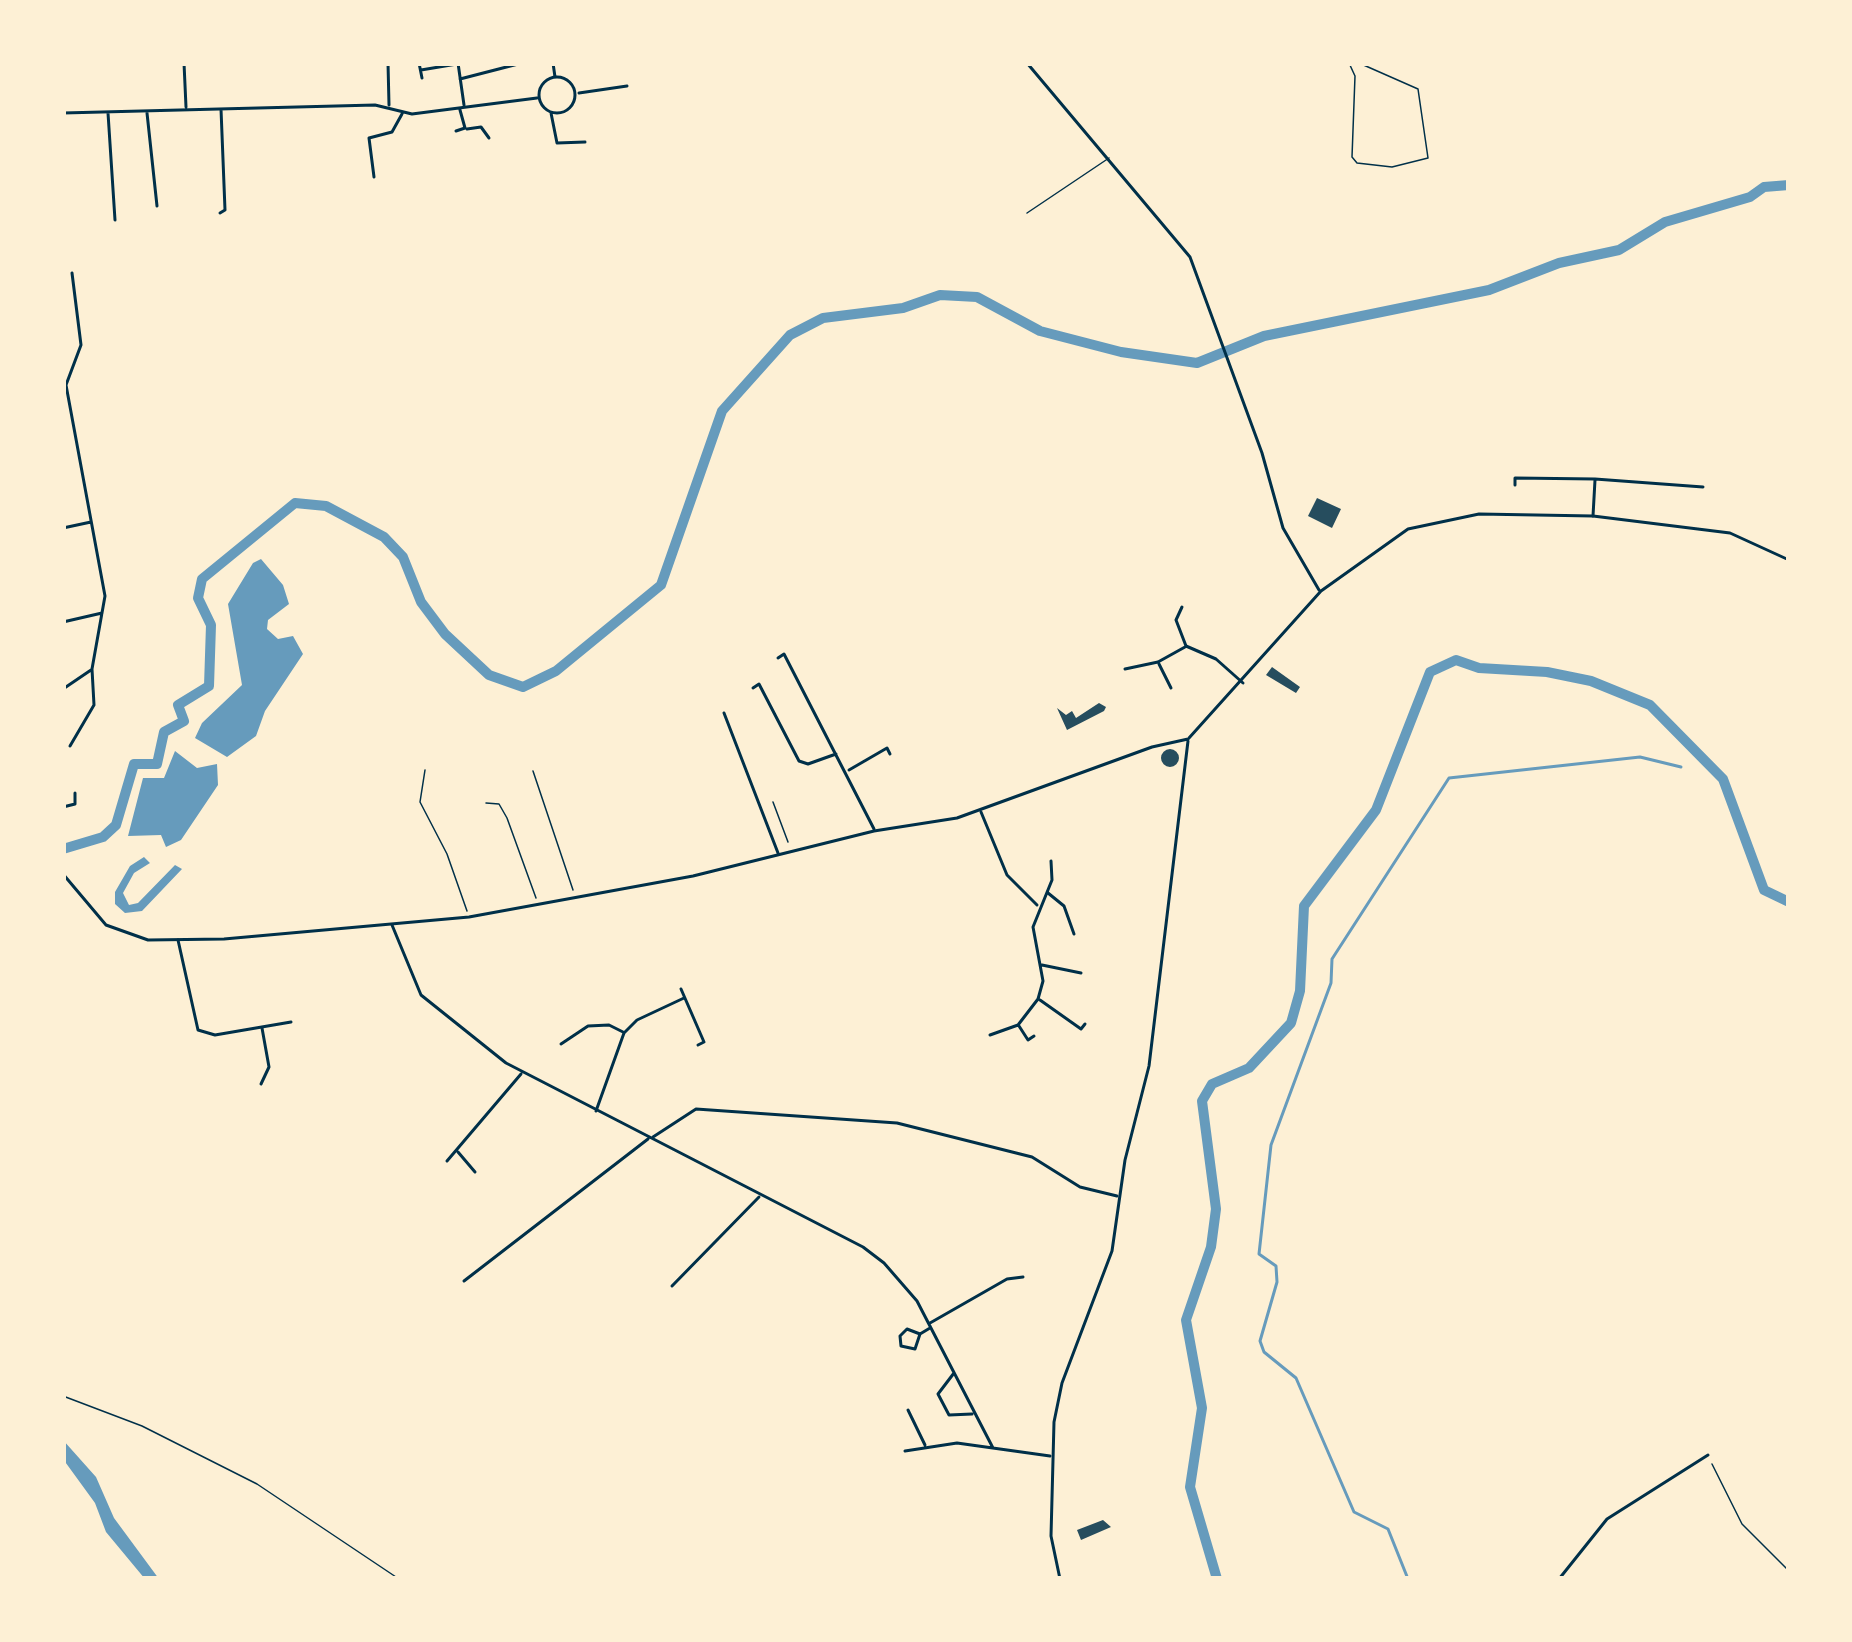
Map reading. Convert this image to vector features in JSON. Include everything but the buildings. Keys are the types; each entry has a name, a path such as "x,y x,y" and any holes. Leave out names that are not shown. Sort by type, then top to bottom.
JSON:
{"street":[{"path":"184,63 186,109"},
{"path":"388,63 388,107"},
{"path":"422,78 420,66 458,63 465,128"},
{"path":"460,80 522,63"},
{"path":"554,63 556,79"},
{"path":"1027,63 1190,257 1262,452 1283,528 1321,591"},
{"path":"538,98 540,87 556,79 568,81 577,93"},
{"path":"577,93 627,86"},
{"path":"551,111 568,108 577,93"},
{"path":"63,113 375,105 403,112 538,98"},
{"path":"538,98 551,111 557,143 585,142"},
{"path":"220,214 225,210 221,108"},
{"path":"108,111 110,212 115,220"},
{"path":"147,111 157,206"},
{"path":"374,177 370,137 392,132 403,112"},
{"path":"456,131 481,128 488,138"},
{"path":"359,156 370,154"},
{"path":"70,746 80,742 94,705 92,670 104,614 66,386 82,340 72,273"},
{"path":"1515,485 1515,478 1595,478 1703,487"},
{"path":"1593,515 1595,478"},
{"path":"63,874 112,928 137,938 178,940 469,917 574,894 693,876 874,830 981,811 1137,752 1188,740 1321,591 1391,538 1434,522 1479,514 1593,515 1730,532 1789,560"},
{"path":"63,528 91,522"},
{"path":"1182,607 1176,620 1186,646 1216,659 1243,683"},
{"path":"67,613 66,621 104,614"},
{"path":"1165,618 1176,620"},
{"path":"1127,666 1159,662 1186,646"},
{"path":"778,658 787,652 874,830"},
{"path":"1159,662 1166,686"},
{"path":"63,689 79,673 92,670"},
{"path":"753,688 759,684 799,761 808,764 838,753"},
{"path":"718,722 725,716 778,855"},
{"path":"1060,1579 1051,1536 1050,1456 1062,1383 1110,1258 1151,1056 1188,740"},
{"path":"847,770 887,749"},
{"path":"63,807 75,804 75,794"},
{"path":"981,811 1007,875 1038,906"},
{"path":"990,1035 1018,1025 1038,999 1040,965 1033,926 1051,860"},
{"path":"1046,892 1064,905 1075,930"},
{"path":"392,925 421,994 522,1072 863,1247 907,1287 993,1448"},
{"path":"178,940 198,1030 214,1035 291,1022"},
{"path":"1040,965 1077,972 1071,979"},
{"path":"681,989 704,1042"},
{"path":"596,1111 624,1033 637,1020 685,998"},
{"path":"1038,999 1081,1029"},
{"path":"562,1044 600,1023 624,1033"},
{"path":"1018,1025 1028,1040"},
{"path":"261,1027 268,1073 261,1084"},
{"path":"562,1032 567,1038"},
{"path":"698,1045 711,1039"},
{"path":"447,1161 522,1072"},
{"path":"268,1073 278,1075"},
{"path":"464,1281 650,1138 695,1109 897,1123 1032,1157 1080,1187 1119,1197"},
{"path":"457,1151 473,1170 466,1173"},
{"path":"673,1286 760,1195"},
{"path":"920,1334 1019,1279"},
{"path":"956,1372 938,1394 949,1415 976,1412"},
{"path":"908,1410 925,1447"},
{"path":"906,1442 907,1450 993,1448 1050,1456"},
{"path":"1558,1579 1607,1519 1708,1455"}],"lane":[{"path":"1027,213 1109,158"}],"path":[{"path":"1349,63 1355,76 1352,157 1374,168 1428,158 1418,89 1359,63"},
{"path":"425,770 420,802 447,854 469,917"},
{"path":"533,771 574,894"},
{"path":"773,802 790,852"},
{"path":"486,803 502,808 537,902"},
{"path":"63,1396 142,1426 257,1484 399,1579"},
{"path":"1708,1455 1742,1524 1789,1571"}],"water":[{"path":"261,559 283,585 289,604 268,620 267,629 278,639 293,636 303,654 265,711 256,736 227,757 195,738 202,723 242,685 228,604 253,563"},
{"path":"175,751 197,768 217,764 218,785 181,840 166,847 161,835 128,836 143,778 164,778"},
{"path":"144,857 150,863 134,873 123,893 129,905 138,903 175,865 182,869 142,911 125,913 115,904 115,892 130,866"},
{"path":"63,1440 96,1477 114,1518 159,1579 145,1579 106,1532 95,1503 63,1459"}],"waterway":[{"path":"63,849 103,837 116,825 134,764 157,764 164,732 184,721 178,705 209,686 211,625 198,598 202,579 295,503 326,506 384,537 403,557 421,602 445,634 489,675 523,687 556,671 661,585 722,411 790,335 823,318 903,308 940,295 977,297 1040,331 1121,352 1197,363 1264,336 1489,290 1559,263 1619,250 1665,222 1750,197 1764,187 1789,185"},
{"path":"1217,1579 1190,1487 1202,1408 1186,1320 1211,1247 1216,1209 1202,1101 1212,1084 1249,1068 1291,1023 1300,991 1304,906 1376,810 1430,672 1456,660 1479,668 1547,672 1591,681 1650,705 1723,779 1764,890 1789,902"},
{"path":"1408,1579 1388,1529 1354,1512 1296,1378 1264,1352 1260,1341 1277,1282 1276,1266 1259,1254 1271,1145 1331,983 1332,959 1449,778 1640,757 1681,767"}]}
